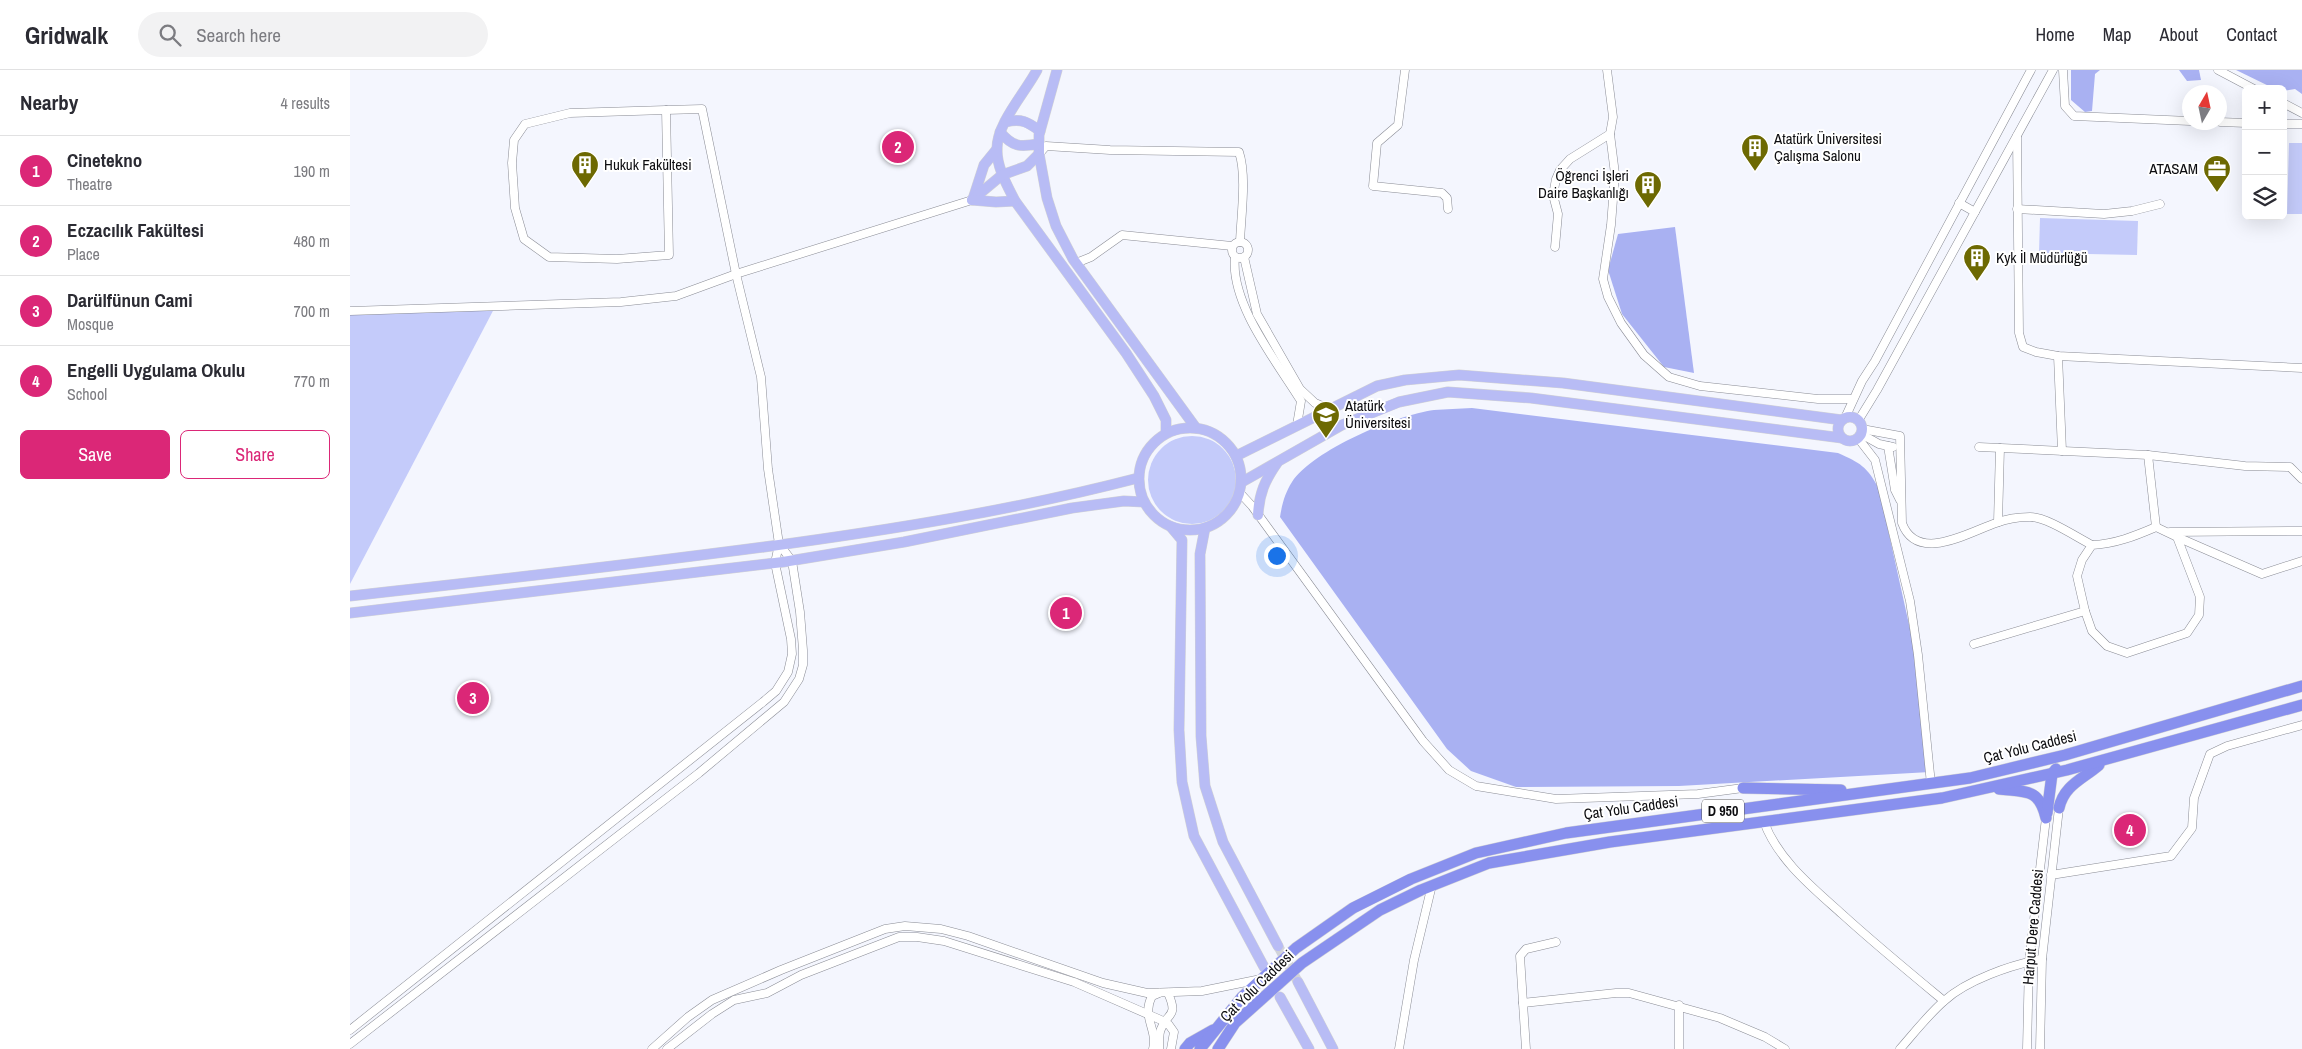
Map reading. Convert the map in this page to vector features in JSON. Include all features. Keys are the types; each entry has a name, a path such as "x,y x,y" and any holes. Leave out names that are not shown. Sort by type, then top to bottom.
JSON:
{"highway":[{"name":"Çat Yolu Caddesi","path":"1200,1049 1264,973 1296,948 1353,908 1411,878 1476,853 1566,833 1970,778 2065,755 2302,686"},
{"name":"Çat Yolu Caddesi","path":"1218,1049 1235,1024 1302,963 1380,910 1432,885 1490,862 1610,842 1942,798 2052,774 2302,705"},
{"path":"2046,818 2052,774 2065,755"},
{"path":"2059,808 2061,801 2074,782 2105,760"},
{"path":"1743,788 1872,790"},
{"path":"1988,788 2026,791 2039,799 2046,818"},
{"path":"1226,1049 1245,1015"},
{"path":"1185,1049 1190,1043 1219,1026"}],"main road":[{"path":"1037,70 1000,132 997,149 1002,174 1015,201 1126,354 1154,396 1166,420 1166,433"},
{"path":"1057,70 1040,131 1047,198 1056,226 1076,263 1196,428"},
{"path":"1006,122 1017,119 1022,120 1040,131"},
{"path":"1000,132 1010,144 1041,148"},
{"path":"972,200 1002,174 1027,166 1041,148"},
{"path":"972,200 984,165 997,149"},
{"path":"972,200 1015,201"},
{"path":"1236,456 1377,386 1405,380 1459,375 1563,383 1844,419 1852,418 1860,430 1851,442 1842,438 1531,398 1448,392 1399,402 1342,424 1242,482"},
{"path":"1842,438 1838,428 1844,419"},
{"path":"1179,428 1196,428 1212,432 1226,442 1236,456 1241,468 1242,482 1240,493 1228,514 1220,521 1205,528 1183,530 1171,527 1160,521 1144,502 1138,478 1142,461 1150,446 1166,433 1179,428"},
{"path":"1258,515 1258,502 1263,486 1277,462"},
{"path":"350,596 599,569 933,522 1073,494 1138,478"},
{"path":"350,613 792,561 904,542 1072,508 1124,501 1144,502"},
{"path":"1171,527 1182,540 1179,730 1182,782 1194,836 1264,973"},
{"path":"1205,528 1201,541 1200,564 1201,736 1205,786 1223,842 1278,946"},
{"path":"1298,982 1333,1049"},
{"path":"1280,997 1309,1049"}],"street":[{"path":"1405,70 1398,125 1378,143 1373,186 1442,193 1447,198 1448,209"},
{"path":"1606,70 1613,117 1610,134 1615,174 1611,225 1603,279 1608,297 1621,323 1644,355 1669,377 1700,386 1818,399 1852,399"},
{"path":"1844,419 1852,399 1898,318 2031,70"},
{"path":"1931,784 1918,655 1910,601 1875,460 1860,430 1877,390 2053,70"},
{"path":"2063,70 2065,106 2074,116 2182,121"},
{"path":"2218,70 2246,85"},
{"path":"2287,105 2302,113"},
{"path":"350,1030 776,691 788,672 792,654 775,563 779,544 768,469 761,377 736,274 702,108 570,113 525,124 514,140 512,163 515,208 524,239 549,257 617,259 669,255 666,110"},
{"path":"2227,122 2242,123"},
{"path":"2287,124 2302,124"},
{"path":"1555,247 1558,214 1553,196 1556,178 1560,170 1570,159 1610,134"},
{"path":"2017,136 2020,341 2023,347 2036,352 2058,356 2302,368"},
{"path":"1041,148 1239,152 1242,193 1240,242"},
{"path":"350,311 621,302 676,296 736,274 972,200"},
{"path":"1958,203 1975,212"},
{"path":"2018,209 2104,214 2132,211 2160,204"},
{"path":"1076,263 1091,257 1122,236 1232,246 1240,242"},
{"path":"1240,242 1245,244 1248,250 1244,257 1257,314 1300,389 1315,403 1329,410"},
{"path":"1232,246 1231,252 1235,257 1235,274 1243,303 1301,401 1298,425"},
{"path":"1235,257 1244,257"},
{"path":"1898,318 1913,324"},
{"path":"2058,356 2062,451"},
{"path":"1860,430 1879,444 1900,448"},
{"path":"1860,430 1900,436 1901,502 1904,529 1914,540 1933,544 1950,540 1998,522 2032,517 2092,545 2124,540 2156,527 2262,574 2302,561"},
{"path":"1888,446 1895,490 1901,502"},
{"path":"1979,447 2148,455 2246,466 2290,467 2302,479"},
{"path":"1998,522 2000,448"},
{"path":"2148,455 2156,527"},
{"path":"1240,493 1422,741 1449,770 1476,786 1556,799 1698,794 1743,788"},
{"path":"2168,532 2302,531"},
{"path":"2092,545 2082,560 2077,576 2085,611 2092,631 2107,646 2127,653 2187,634 2199,615 2200,597 2177,537"},
{"path":"350,1044 699,773 784,702 793,690 803,665 800,612 792,561 779,544"},
{"path":"1974,644 2085,611"},
{"path":"2051,874 2172,856 2192,828 2194,798 2210,754 2227,746 2302,725"},
{"name":"Harput Dere Caddesi","path":"2040,1049 2042,960 2059,808"},
{"name":"Harput Dere Caddesi","path":"2028,1049 2029,962 2046,818"},
{"path":"1764,822 1778,850 1810,885 1878,946 1944,1001"},
{"path":"1399,1049 1414,960 1432,885"},
{"path":"652,1049 688,1017 712,1000 885,929 905,926 941,929 968,936 1103,983 1147,992 1202,991 1264,973"},
{"path":"667,1049 712,1014 734,1000 774,990 801,975 898,937 917,937 944,941 1074,982 1165,1022 1174,1032 1170,1049"},
{"path":"1526,1049 1520,956 1526,948 1556,942"},
{"path":"1900,1049 1944,1001 1972,982 2029,962 2042,960"},
{"path":"769,975 774,984 774,990"},
{"path":"757,980 761,994"},
{"path":"1523,1003 1622,992 1679,1005 1720,1018 1765,1037 1785,1049"},
{"path":"1153,1049 1155,1043 1147,1013 1152,996 1159,993"},
{"path":"1159,1049 1161,1028 1170,1018 1172,1010 1172,1003 1168,993"},
{"path":"1679,1005 1679,1049"}],"shaded area":[{"path":"2071,70 2100,70 2095,74 2092,111 2085,112 2071,100"},
{"path":"2179,70 2199,70 2201,80 2187,81"},
{"path":"2236,70 2302,70 2302,94 2295,89 2287,90 2287,85 2267,85"},
{"path":"2289,143 2302,143 2302,214 2287,214"},
{"path":"2040,218 2138,221 2137,255 2039,253"},
{"path":"1675,227 1694,373 1664,367 1622,314 1608,270 1618,234"},
{"path":"495,307 350,584 350,311"},
{"path":"1472,408 1838,453 1862,466 1871,475 1879,489 1912,638 1930,772 1679,786 1516,787 1471,771 1447,749 1280,517 1287,490 1292,482 1303,470 1336,446 1378,427 1418,413 1434,410"},
{"path":"1192,436 1209,440 1223,449 1232,463 1236,480 1232,497 1223,511 1209,520 1192,524 1175,520 1161,511 1152,497 1148,480 1152,463 1161,449 1175,440"}],"tunnel":[{"path":"1278,946 1298,982"}],"place":[{"name":"Eczacılık Fakültesi","path":"898,147"},
{"name":"Atatürk Üniversitesi Çalışma Salonu","path":"1755,172"},
{"name":"Hukuk Fakültesi","path":"585,189"},
{"name":"ATASAM","path":"2217,193"},
{"name":"Öğrenci İşleri Daire Başkanlığı","path":"1648,209"},
{"name":"Kyk İl Müdürlüğü","path":"1977,282"},
{"name":"Atatürk Üniversitesi","path":"1326,439"},
{"name":"Cinetekno","path":"1066,613"},
{"name":"Darülfünun Cami","path":"473,698"},
{"name":"Engelli Uygulama Okulu","path":"2130,830"}]}
